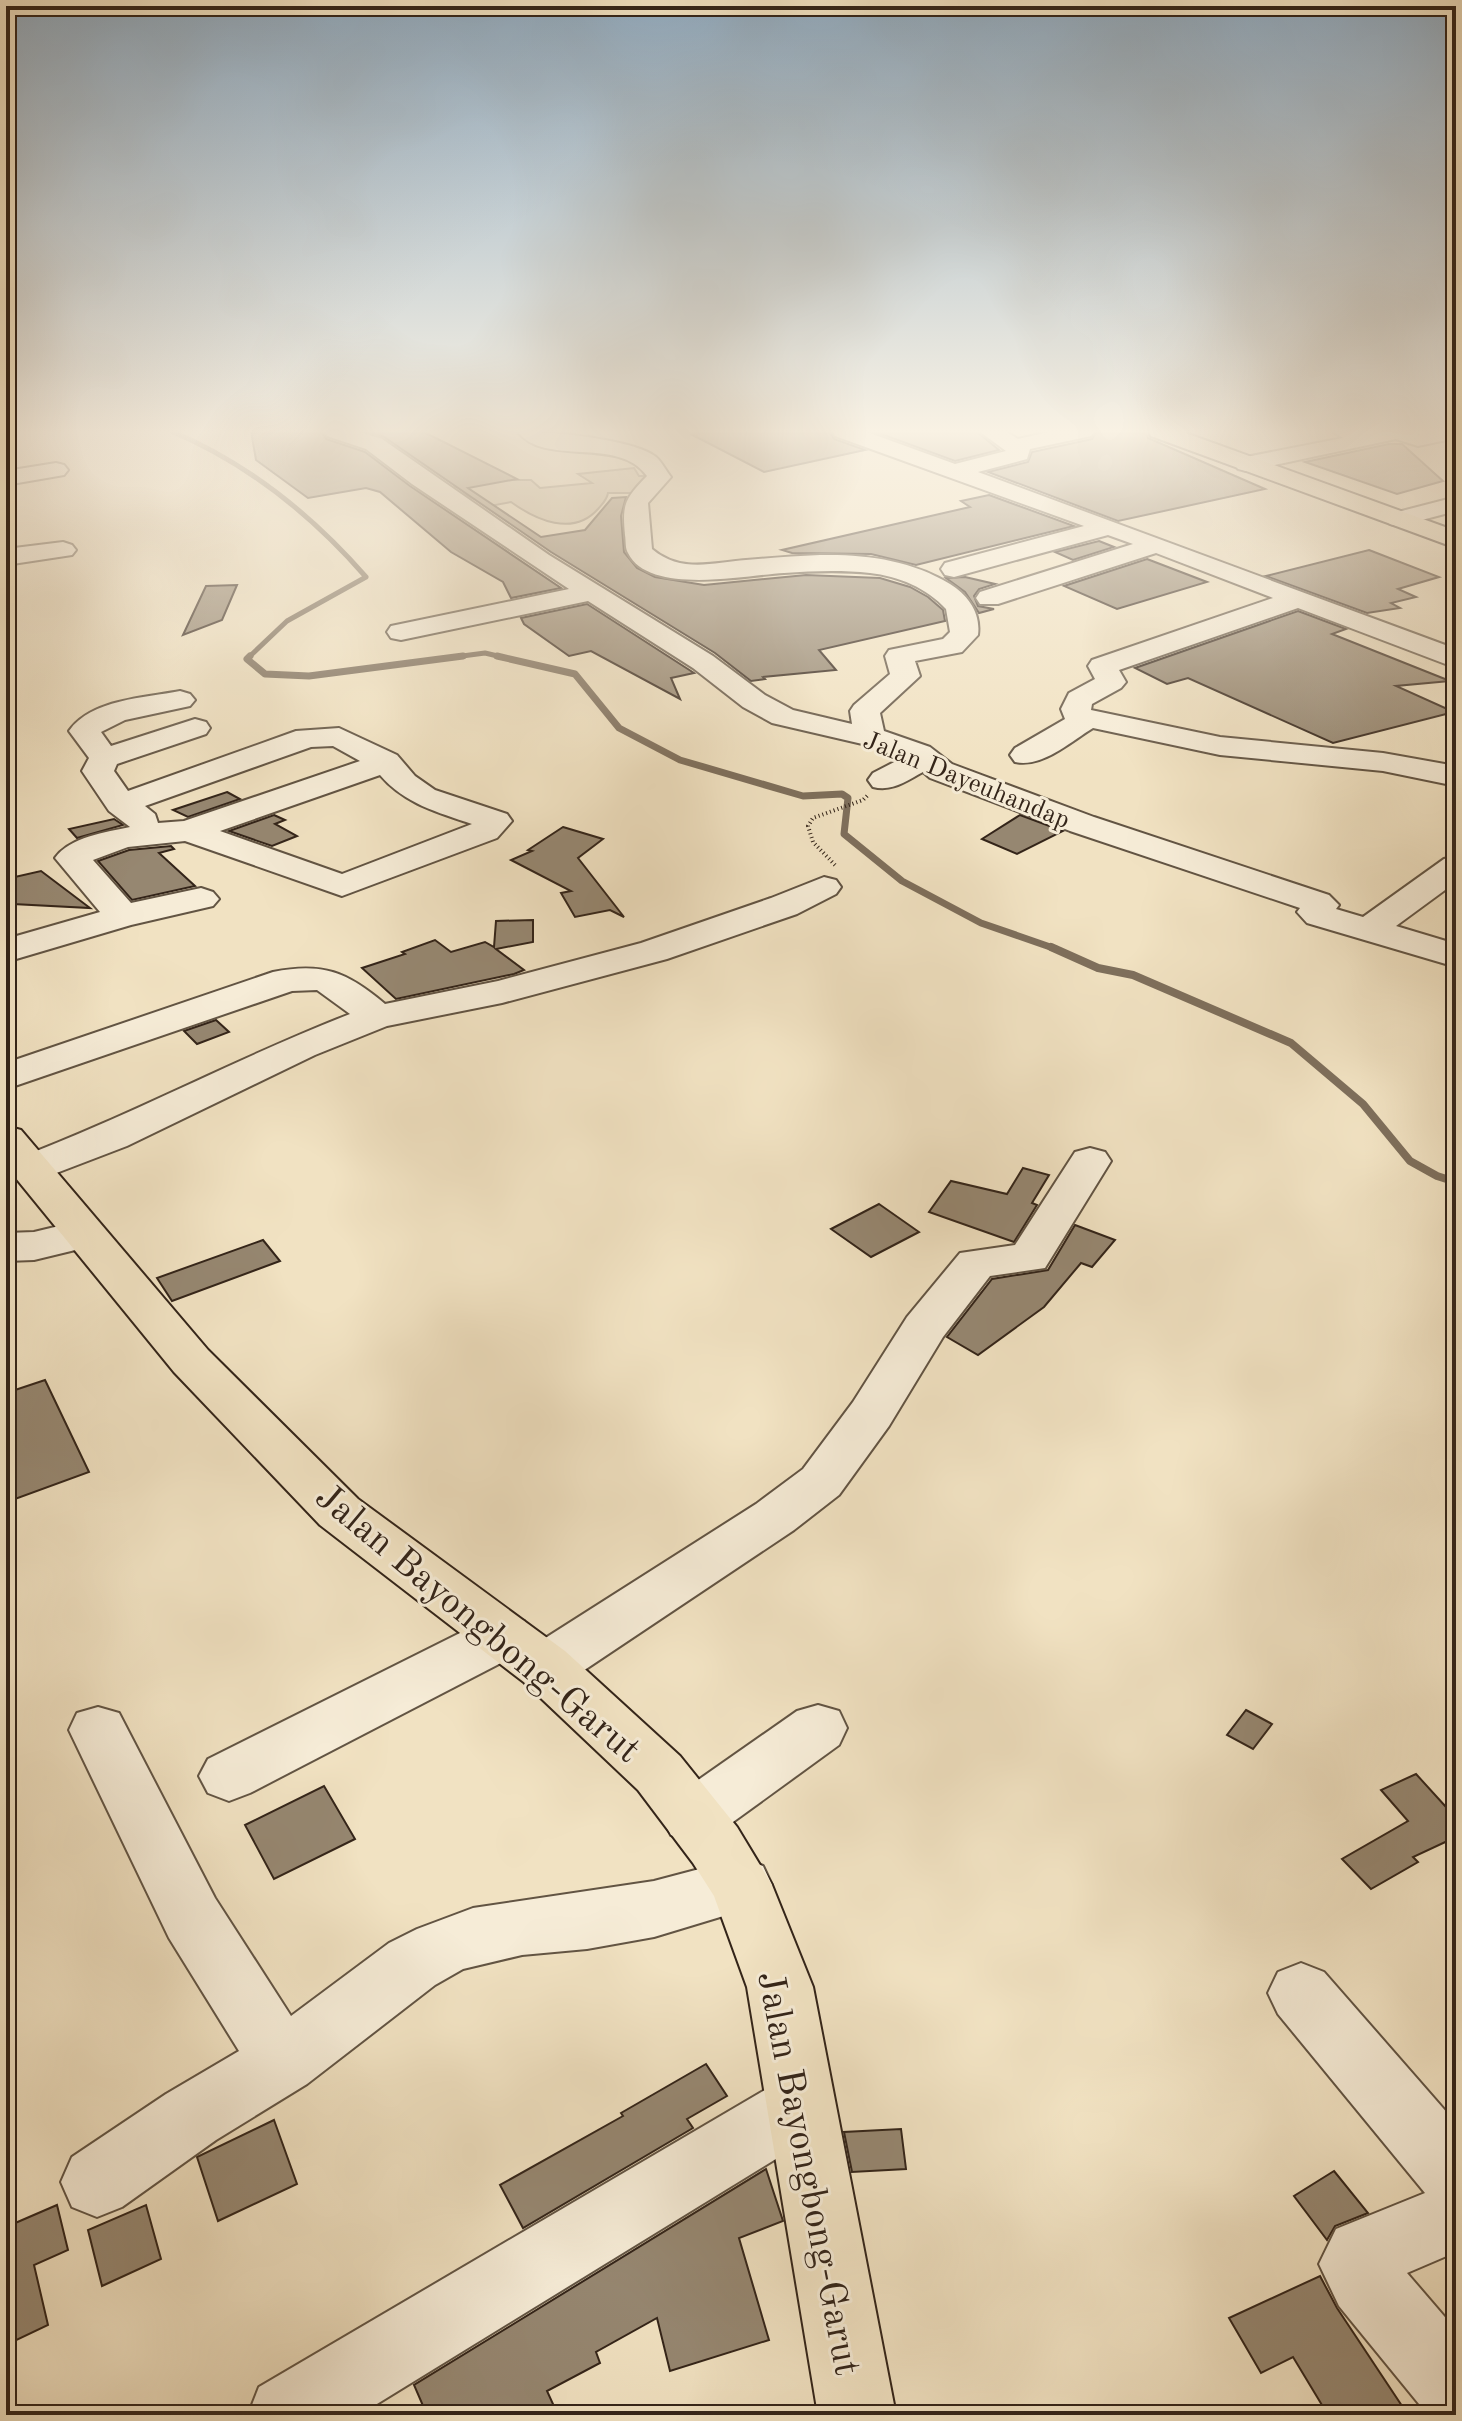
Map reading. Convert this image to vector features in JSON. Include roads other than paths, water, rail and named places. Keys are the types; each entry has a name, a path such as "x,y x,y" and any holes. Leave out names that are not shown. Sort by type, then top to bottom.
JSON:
{"main road":[{"name":"Jalan Bayongbong-Garut","path":"18,1154 191,1361 339,1512 525,1652 659,1773 741,1885 780,1987 799,2107 857,2415"}],"street":[{"name":"Jalan Dayeuhandap","path":"517,544 703,662 754,701 783,717 875,738 922,756 941,771 977,785 1188,861 1317,902 1321,905 1315,912 1320,915 1456,956"},
{"path":"639,544 639,551 661,566 707,573 745,568 867,565 918,577 951,597 965,620 964,635 952,646 899,656 905,676 865,711 875,738"},
{"path":"954,569 1047,544"},
{"path":"989,598 1157,545 1456,659"},
{"path":"6,557 63,550"},
{"path":"401,632 590,593"},
{"path":"977,785 1020,759 1111,682 1102,666 1298,599"},
{"path":"105,758 84,731 86,727 123,712 180,700"},
{"path":"1081,709 1220,746 1383,762 1456,776"},
{"path":"121,804 307,738 339,737 386,762 404,783 424,797 495,821 485,831 342,886 173,831 121,804 98,771 105,758 195,728"},
{"path":"884,780 922,756"},
{"path":"123,916 72,858 90,847 173,831 386,762"},
{"path":"1369,929 1456,866"},
{"path":"18,1154 112,1137 286,1054 377,1017 502,992 654,951 784,906 824,887"},
{"path":"6,951 123,916 201,899"},
{"path":"6,1077 273,983 301,976 323,977 377,1017"},
{"path":"229,1776 525,1652 775,1517 821,1482 871,1414 924,1328 976,1263 1029,1258 1090,1161"},
{"path":"7,1248 34,1246 84,1234"},
{"path":"693,1817 818,1728"},
{"path":"98,1730 192,1918 283,2062"},
{"path":"97,2182 191,2117 283,2062 412,1964 455,1942 522,1927 587,1921 654,1909 741,1885"},
{"path":"1301,1993 1456,2176"},
{"path":"287,2415 799,2107"},
{"path":"1456,2216 1362,2255 1356,2264 1365,2280 1456,2389"}],"waterway":[{"path":"248,658 287,621 366,577 335,544"},
{"path":"447,658 485,653 506,658"},
{"path":"248,658 265,674 309,676 463,656"},
{"path":"497,656 575,674 619,728 680,760 803,796 842,794 848,798 844,834 902,881 981,923 1054,948"},
{"path":"1054,948 1098,968 1133,975 1291,1043 1363,1104 1410,1161 1437,1176 1456,1182"}]}
